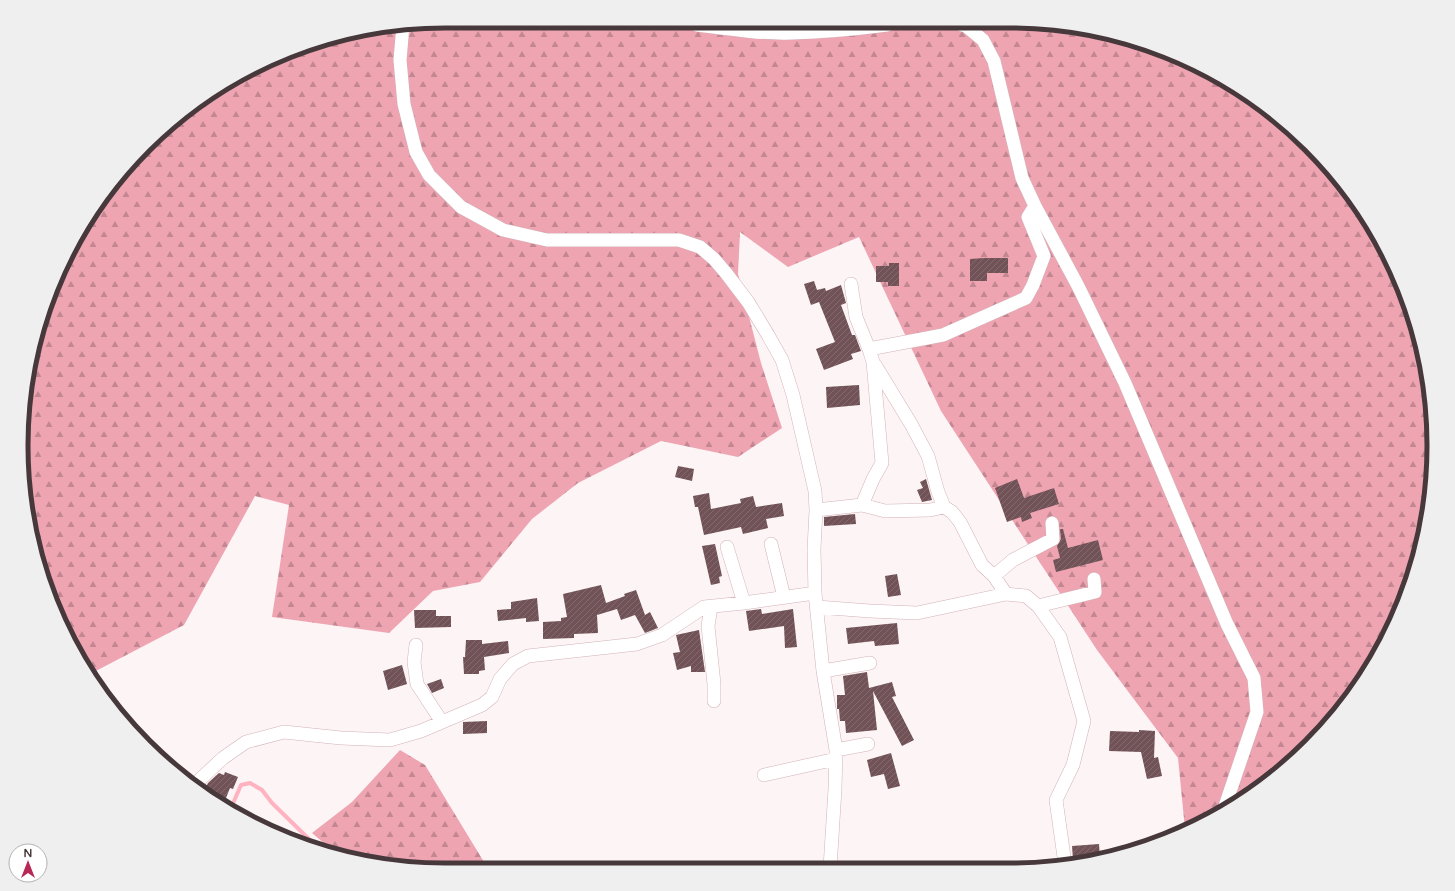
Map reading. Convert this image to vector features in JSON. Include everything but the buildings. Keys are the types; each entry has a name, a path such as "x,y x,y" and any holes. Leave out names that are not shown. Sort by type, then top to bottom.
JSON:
{"street":[{"path":"719,28 791,33 861,28"},
{"path":"968,28 983,40 994,61 1022,178 1035,206 1078,286 1125,383 1227,624 1254,678 1257,712 1226,802"},
{"path":"403,31 400,60 404,104 416,152 429,175 461,207 503,230 548,240 679,240 700,247 726,273 748,302 782,360 793,394 815,491 815,592 823,670 836,754 835,797 830,863"},
{"path":"869,349 943,335 1026,298 1033,285 1044,256 1028,217 1035,206"},
{"path":"851,284 856,317 873,362 882,462 862,506"},
{"path":"873,362 911,424 928,456 938,492 944,507 952,512 960,522 982,565 994,576 1006,594"},
{"path":"816,510 862,506 885,512 930,510 944,507"},
{"path":"994,576 1013,560 1053,540 1052,523"},
{"path":"771,544 784,597"},
{"path":"727,547 744,603"},
{"path":"1038,606 1095,592 1094,579"},
{"path":"198,782 223,758 246,742 284,732 341,738 390,740 421,731 482,705 492,697 500,679 513,664 528,656 637,644 662,636 704,607 744,603 815,592"},
{"path":"817,607 917,613 1006,594 1026,596 1038,606 1060,637 1084,721 1072,765 1056,800 1064,859"},
{"path":"711,607 708,626 714,684 714,701"},
{"path":"416,645 414,662 417,684 442,722"},
{"path":"823,670 870,664"},
{"path":"764,775 868,744"}],"green space":[{"path":"446,28 1010,28 1064,32 1118,42 1169,60 1218,84 1264,114 1305,150 1341,191 1371,237 1395,286 1413,337 1419,364 1426,418 1426,473 1419,527 1413,554 1405,580 1384,630 1357,677 1341,700 1305,741 1264,777 1241,793 1185,824 1178,758 1097,650 941,411 859,237 788,267 740,232 738,274 761,363 782,428 738,457 661,441 578,483 532,519 480,582 433,591 389,633 272,617 289,505 255,496 184,625 95,672 71,630 50,580 42,554 36,527 29,473 29,418 36,364 42,337 60,286 84,237 114,191 150,150 191,114 237,84 286,60 337,42 391,32"},
{"path":"400,750 425,765 485,863 418,862 364,855 325,844 312,833 352,802"}],"waterway":[{"path":"233,804 241,785 250,783 262,790 272,803 311,841"}]}
